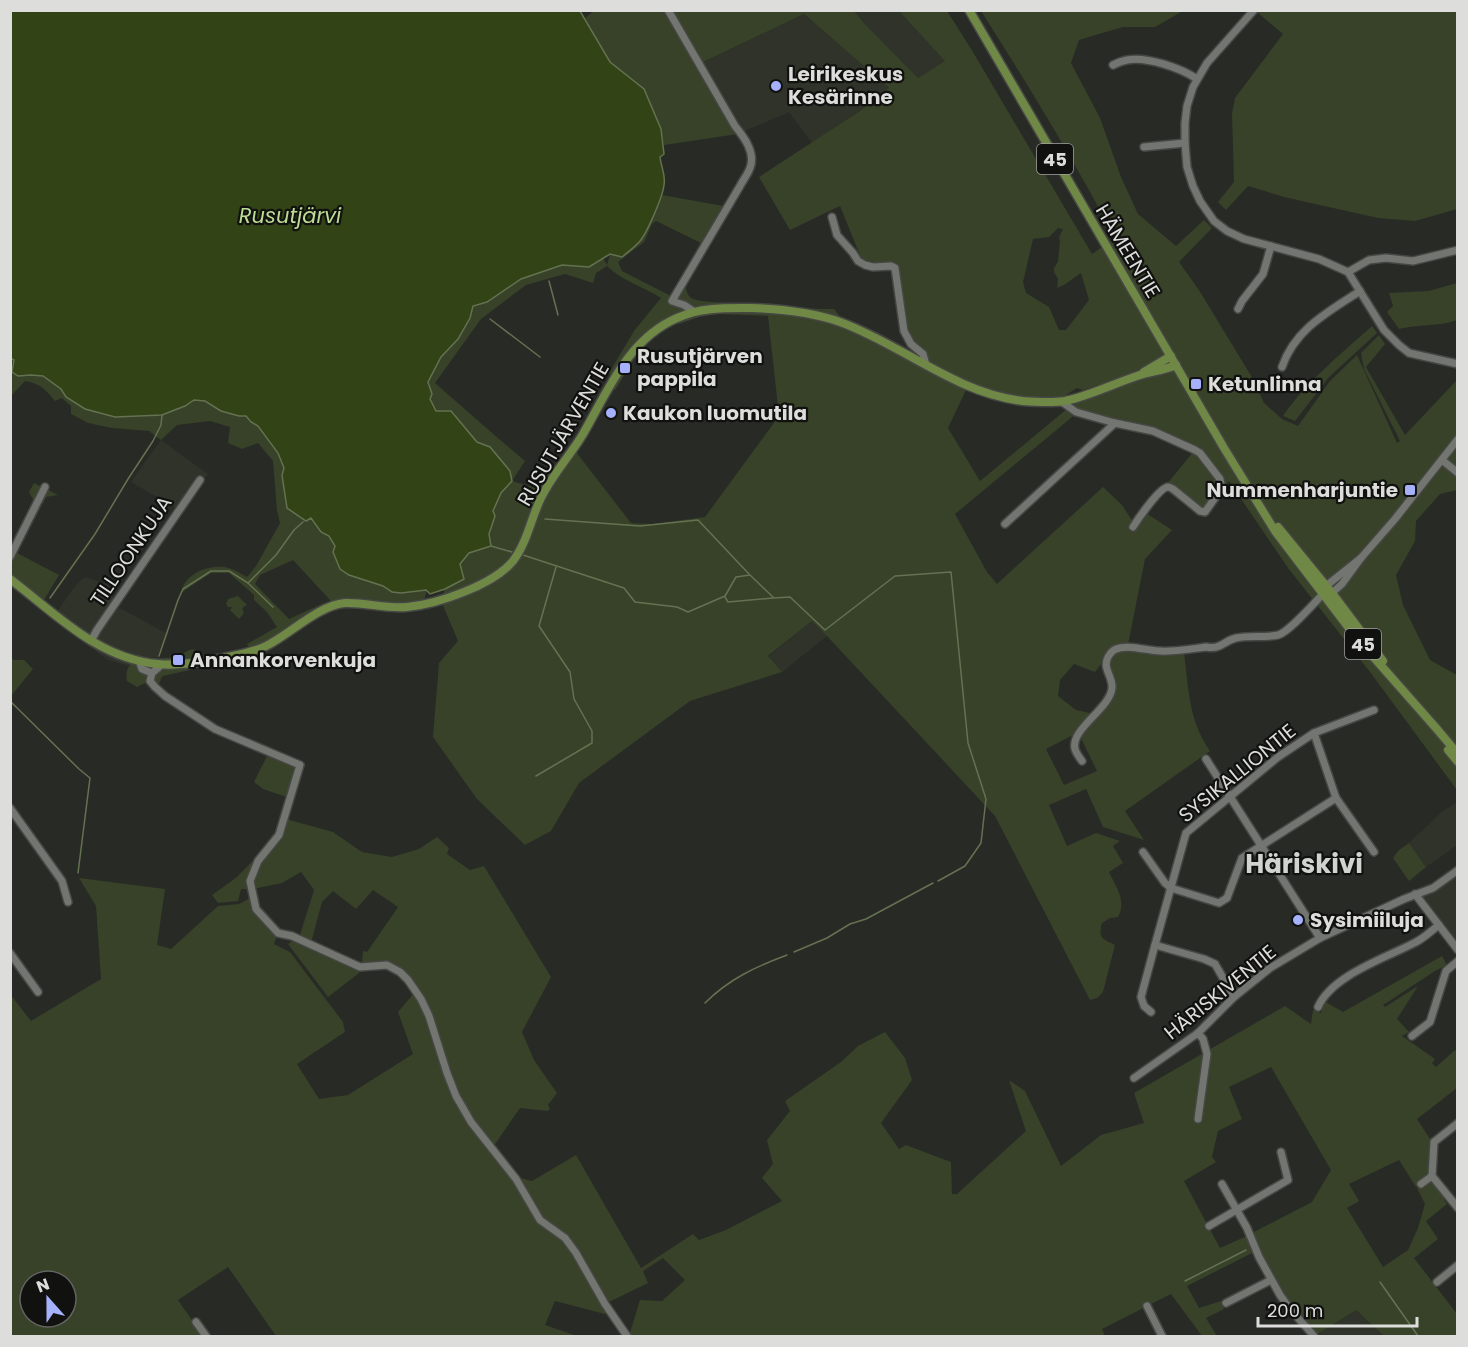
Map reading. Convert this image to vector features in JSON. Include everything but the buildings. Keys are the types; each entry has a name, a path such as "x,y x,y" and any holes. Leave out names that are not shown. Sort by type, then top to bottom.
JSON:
{"main road":[{"name":"HÄMEENTIE","path":"969,10 1224,448 1261,506 1327,591 1355,636 1458,754"},
{"name":"RUSUTJÄRVENTIE","path":"10,579 91,641 119,655 160,664 228,657 264,647 298,627 320,610 343,603 405,608 446,599 504,570 514,559 547,487 582,435 629,355 656,330 693,311 726,308 760,309 820,315 877,339 953,380 983,392 1024,401 1062,402 1141,374 1171,356"},
{"name":"RUSUTJÄRVENTIE","path":"1141,374 1166,370 1176,365"},
{"name":"HÄMEENTIE","path":"1407,696 1458,762"}],"street":[{"path":"668,10 743,136 752,159 751,166 740,186 672,302 684,305 693,311"},
{"path":"1254,10 1207,63 1193,87 1187,106 1185,143 1187,167 1192,186 1208,215 1227,231 1244,239 1319,259 1348,272 1390,337 1409,352 1458,364"},
{"path":"1113,65 1125,60 1163,64 1197,79"},
{"path":"1144,147 1185,143"},
{"path":"832,217 837,235 858,261 873,267 891,266 895,268 904,331 911,344 923,354 926,365"},
{"path":"1238,309 1263,274 1271,246"},
{"path":"1348,272 1369,260 1386,258 1413,261 1458,250"},
{"path":"1282,367 1287,354 1307,327 1359,291"},
{"path":"1062,402 1076,412 1154,431 1196,450 1220,479 1222,488 1205,512 1200,511 1169,487 1159,493 1132,527"},
{"path":"1005,524 1115,423"},
{"path":"1082,761 1075,750 1074,742 1111,693 1112,684 1107,674 1106,661 1112,651 1122,647 1161,651 1211,648 1219,647 1237,638 1284,633 1327,591 1342,584 1458,439"},
{"path":"1442,460 1458,473"},
{"name":"TILLOONKUJA","path":"91,641 200,480"},
{"path":"10,557 45,487"},
{"path":"139,661 142,669 152,673"},
{"path":"160,664 152,673 150,681 165,696 215,729 300,765 279,835 258,861 250,881 256,909 278,933 292,936 360,967 387,966 400,972 416,990 429,1016 456,1096 471,1122 516,1179 540,1220 565,1238 576,1253 605,1304 627,1336"},
{"name":"SYSIKALLIONTIE","path":"1151,1012 1144,1006 1140,997 1186,833 1278,758 1314,733 1374,710"},
{"path":"1314,733 1336,798 1374,852"},
{"path":"1206,759 1320,938"},
{"path":"1143,852 1171,888 1219,903 1227,898 1242,858 1336,798"},
{"path":"10,808 62,881 68,902"},
{"name":"HÄRISKIVENTIE","path":"1134,1078 1198,1033 1234,997 1270,968 1320,938 1433,888 1458,870"},
{"path":"1415,894 1458,950"},
{"path":"1318,1007 1322,998 1343,979 1419,940 1439,926"},
{"path":"1155,945 1215,964 1234,997"},
{"path":"10,953 38,992"},
{"path":"1412,1036 1430,1022 1446,971 1458,961"},
{"path":"1198,1033 1203,1039 1207,1054 1198,1119"},
{"path":"1458,1123 1434,1142 1432,1176 1458,1208"},
{"path":"1209,1226 1288,1180 1281,1152"},
{"path":"1421,1184 1432,1176"},
{"path":"1222,1184 1247,1228 1271,1280 1290,1309 1314,1336"},
{"path":"1451,1199 1458,1194"},
{"path":"1437,1281 1458,1265"},
{"path":"1226,1302 1271,1280"},
{"path":"1147,1306 1162,1336"},
{"path":"196,1322 206,1336"}],"shaded area":[{"path":"595,10 854,11 918,78 945,61 899,11 947,11 1092,254 1115,238 1050,123 981,11 1183,11 1155,27 1123,27 1079,40 1071,63 1100,118 1121,177 1138,214 1176,246 1204,220 1212,228 1179,262 1199,290 1253,379 1264,403 1282,419 1298,426 1330,381 1357,355 1397,443 1400,441 1364,369 1361,353 1379,335 1385,344 1366,367 1405,435 1457,380 1457,490 1440,494 1416,521 1415,541 1396,575 1403,605 1430,660 1457,675 1457,790 1370,672 1288,568 1229,481 1205,515 1167,484 1194,451 1158,434 1077,413 955,514 987,572 997,584 1103,487 1122,505 1133,522 1146,513 1172,530 1145,559 1128,645 1111,650 1095,672 1074,664 1060,680 1058,696 1076,710 1094,714 1077,733 1046,749 1064,785 1097,771 1080,736 1113,693 1108,662 1113,653 1123,649 1184,653 1193,715 1210,751 1125,811 1144,840 1103,827 1086,789 1049,805 1067,846 1096,833 1120,841 1113,846 1123,863 1109,872 1120,894 1120,911 1118,917 1110,918 1102,923 1101,932 1104,939 1115,945 1103,992 1097,998 1090,1000 995,816 812,621 768,656 782,672 690,701 579,783 551,831 525,845 477,799 433,737 439,663 458,641 442,603 331,606 330,600 293,560 260,575 255,584 289,619 324,603 326,607 270,641 250,650 247,644 277,627 267,612 254,600 254,595 229,573 211,573 181,593 183,586 191,576 204,569 224,567 247,577 256,566 280,523 273,461 258,443 242,449 228,443 230,427 210,421 177,425 161,440 149,431 112,428 88,423 71,414 71,406 62,398 55,401 42,388 30,382 25,381 11,396 11,358 14,360 13,366 18,376 43,376 61,389 66,397 85,409 114,417 162,415 194,400 205,401 221,411 247,416 258,426 278,453 311,518 321,532 329,536 349,575 383,586 393,592 427,590 424,601 442,597 445,589 464,579 460,564 489,534 495,516 493,512 501,493 490,447 477,442 451,411 436,412 427,382 441,357 458,339 470,318 473,306 487,302 521,279 562,265 589,267 603,258 607,265 610,254 657,207 662,195 729,207 707,246 656,221 652,224 644,242 618,262 622,271 671,296 685,283 689,296 699,301 834,309 843,320 926,362 906,331 898,266 862,260 840,206 790,230 759,177 860,111 889,88 804,14 699,64 738,134 664,145 661,129 644,89 610,62 585,18","holes":["1058,228 1063,229 1059,237 1058,262 1054,268 1058,279 1057,288 1081,273 1089,300 1066,330 1059,330 1049,307 1026,293 1023,282 1033,239 1049,237","607,266 619,276 661,298 634,331 609,373 612,375 604,390 542,490 512,481 525,461 435,383 481,319 526,285 565,274 593,283 596,273","718,314 768,316 779,416 705,517 652,524 631,523 576,452 638,352 661,329 677,321 679,324 699,317","1157,359 1165,373 1064,404 1068,408 980,481 948,428 969,388 1041,403 1063,397 1077,388 1083,390 1112,381"]},
{"path":"1258,10 1457,11 1457,209 1415,221 1378,218 1284,197 1248,186 1226,210 1218,202 1234,182 1232,113 1235,98 1283,34 1257,12"},
{"path":"854,11 899,11 946,61 918,78"},
{"path":"804,14 890,89 812,143 789,112 738,134 699,64"},
{"path":"1457,283 1457,320 1443,324 1399,329 1387,312 1393,306 1389,293 1429,291"},
{"path":"1372,326 1377,333 1329,377 1295,421 1283,416 1314,380"},
{"path":"161,440 208,474 181,511 131,482"},
{"path":"34,483 58,495 46,497 17,553 59,575 44,600 11,574 10,546 34,501 29,492"},
{"path":"85,577 109,585 116,606 168,634 159,658 139,657 137,666 108,660 53,620 77,584"},
{"path":"238,596 247,605 242,608 244,613 239,619 230,610 232,607 226,604 228,599"},
{"path":"812,621 827,636 782,672 768,657"},
{"path":"194,649 196,655 209,655 212,665 163,676 151,690 147,682 137,687 127,681 128,668 131,664 137,666 139,657 170,658"},
{"path":"10,657 14,660 24,660 33,669 11,696"},
{"path":"268,754 298,767 289,798 263,789 254,782"},
{"path":"1457,802 1457,845 1426,867 1409,843 1443,811"},
{"path":"286,819 333,832 362,852 392,857 419,849 437,837 449,848 447,854 470,870 484,866 551,977 522,1032 534,1060 557,1093 548,1105 550,1109 547,1111 520,1108 493,1147 472,1121 458,1095 430,1015 401,970 362,962 363,951 367,952 398,907 373,890 356,909 333,891 322,902 311,943 299,938 314,890 301,872 282,883 253,889 252,881 260,862"},
{"path":"1409,843 1426,867 1409,881 1393,858"},
{"path":"268,845 249,889 241,889 238,901 218,903 212,895 237,877"},
{"path":"1457,872 1457,942 1423,897"},
{"path":"79,878 165,889 157,945 171,949 218,906 239,904 250,898 277,935 274,944 290,952 343,1022 345,1032 297,1064 319,1099 348,1095 413,1054 398,1012 415,992 420,999 455,1097 514,1179 539,1221 563,1239 574,1253 608,1312 605,1314 555,1301 545,1325 577,1336 276,1336 228,1267 178,1300 203,1336 11,1336 10,994 31,1021 101,979 96,906"},
{"path":"294,940 358,969 359,973 328,997 288,944"},
{"path":"1442,956 1447,965 1383,1005 1385,1007 1418,986 1397,1019 1409,1032 1402,1036 1435,1059 1432,1063 1436,1067 1455,1050 1457,1053 1457,1088 1417,1119 1432,1142 1431,1176 1416,1187 1399,1160 1349,1184 1359,1201 1347,1208 1383,1267 1408,1250 1425,1204 1417,1188 1432,1178 1446,1197 1444,1200 1447,1204 1426,1221 1438,1239 1414,1258 1457,1314 1457,1336 1384,1336 1356,1310 1316,1335 1289,1305 1263,1259 1252,1233 1312,1202 1331,1170 1271,1067 1229,1087 1242,1119 1218,1131 1212,1157 1216,1162 1184,1181 1220,1248 1247,1236 1254,1252 1187,1286 1199,1308 1221,1301 1224,1309 1206,1318 1217,1336 1202,1336 1171,1294 1102,1329 1105,1336 629,1336 640,1300 662,1301 685,1280 663,1258 643,1271 648,1283 607,1303 577,1251 542,1219 517,1177 532,1181 576,1155 641,1268 693,1234 699,1240 726,1230 782,1201 762,1178 773,1164 767,1140 790,1111 785,1101 841,1062 858,1046 885,1032 905,1058 912,1080 881,1123 899,1149 906,1145 951,1162 952,1194 957,1194 1026,1131 1009,1080 1025,1091 1061,1166 1101,1135 1144,1123 1134,1093 1285,1006 1311,1024 1313,1010 1321,1013 1324,1001 1343,1012"},
{"path":"1356,1310 1384,1336 1316,1335"}],"water":[{"name":"Rusutjärvi","path":"10,11 580,11 610,62 644,89 661,129 664,154 660,157 664,181 658,205 640,241 622,257 610,254 589,267 562,265 521,279 487,302 473,306 470,318 458,339 441,357 428,382 432,394 430,399 436,411 451,411 477,442 490,447 510,471 512,481 501,493 493,511 495,516 489,534 491,546 469,553 460,564 464,579 430,594 426,590 401,593 392,592 383,586 349,575 340,569 333,552 335,546 329,536 321,532 311,518 306,521 287,508 282,475 284,468 278,453 258,426 246,416 221,411 205,401 194,400 162,415 115,417 85,409 66,397 61,389 43,376 18,376 12,372 14,360 10,358"}],"waterway":[{"path":"549,281 558,315"},
{"path":"490,319 540,357"},
{"path":"50,598 95,534 153,441 161,425 162,415"},
{"path":"545,519 640,526 698,520 749,574"},
{"path":"159,656 183,589 211,571 229,571 248,583 276,555 294,530 303,522"},
{"path":"491,546 512,552"},
{"path":"523,555 624,588 635,602 677,607 688,612 725,596 736,577 750,575 774,598 790,597 825,630 895,576 951,572 968,743 986,799 981,843 965,866 938,881"},
{"path":"536,776 592,743 592,731 574,699 570,672 539,626 556,567"},
{"path":"248,583 273,607"},
{"path":"725,597 728,602 773,598"},
{"path":"10,701 90,778 78,873"},
{"path":"794,952 827,938 850,924 866,919 933,883"},
{"path":"705,1003 743,974 787,955"},
{"path":"1185,1281 1246,1250"},
{"path":"1380,1282 1418,1336"}],"place":[{"name":"Leirikeskus Kesärinne","path":"776,86"},
{"name":"Rusutjärven pappila","path":"625,368"},
{"name":"Ketunlinna","path":"1196,384"},
{"name":"Kaukon luomutila","path":"611,413"},
{"name":"Nummenharjuntie","path":"1410,490"},
{"name":"Annankorvenkuja","path":"178,660"},
{"name":"Sysimiiluja","path":"1298,920"}],"district":[{"name":"Häriskivi","path":"1304,864"}]}
